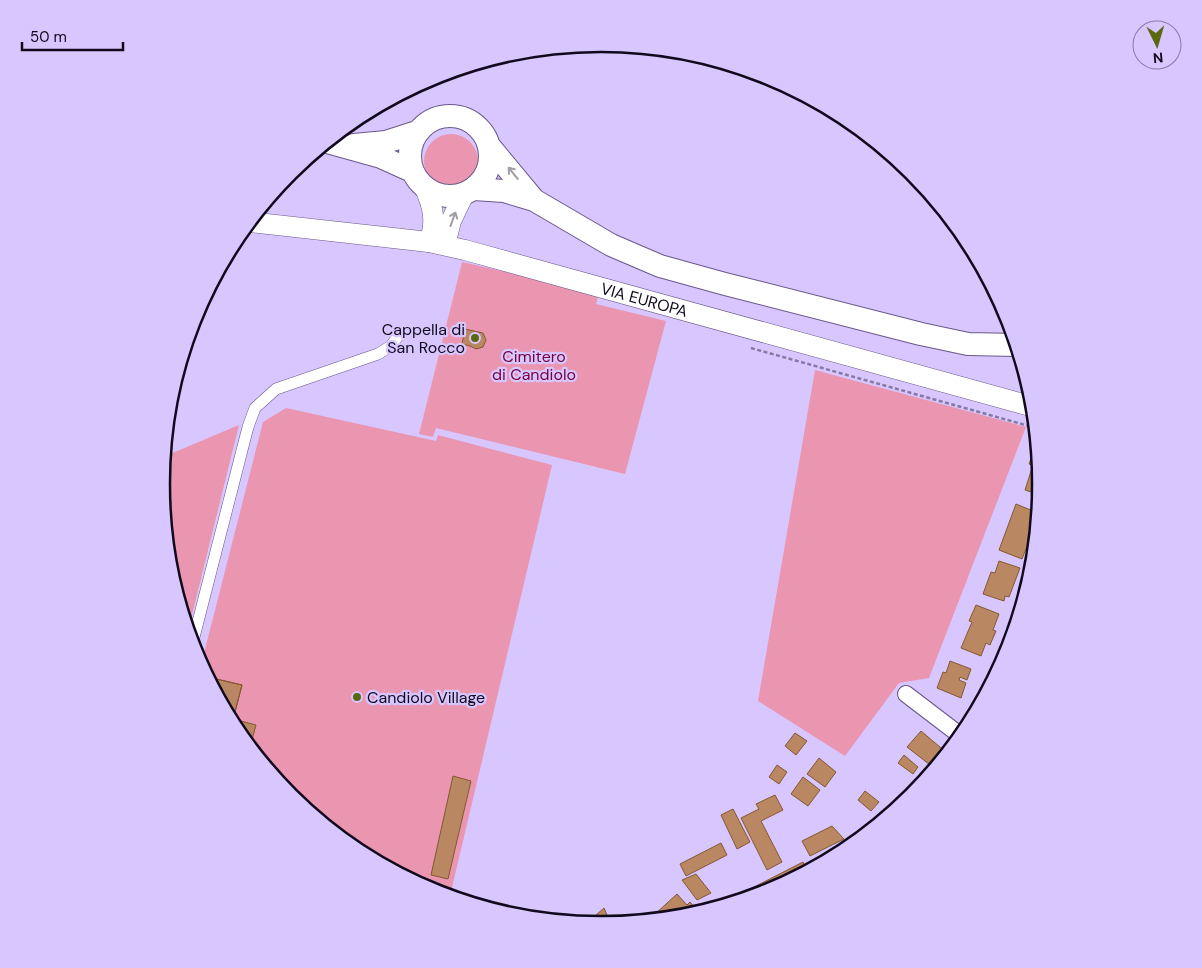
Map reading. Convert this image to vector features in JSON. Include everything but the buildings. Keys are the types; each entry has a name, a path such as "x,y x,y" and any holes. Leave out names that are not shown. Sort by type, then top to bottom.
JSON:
{"main road":[{"path":"418,179 410,158 411,144 417,132 427,122 440,116 454,115 468,119 478,126 486,135 490,147 491,159 488,170 482,181 469,192"},
{"path":"336,144 386,142 417,132"},
{"path":"335,144 381,157 418,179 433,192 443,196 454,196 469,192 504,191 534,200 611,245 660,266 930,336 968,344 1010,344"},
{"path":"490,147 534,200"}],"street":[{"path":"418,179 431,201 434,217 433,231 437,244"},
{"path":"437,244 469,192"},
{"name":"VIA EUROPA","path":"258,223 437,244 620,292 1025,404"},
{"path":"195,632 248,427 255,408 276,389 378,354 391,346 398,336"},
{"path":"906,694 955,731"}],"green space":[{"path":"446,134 456,134 466,138 474,146 478,161 474,176 466,184 456,188 446,188 436,184 428,176 424,166 424,156 428,146 436,138"},
{"name":"Cimitero di Candiolo","path":"462,262 599,293 596,304 666,321 625,474 436,428 433,437 419,434"},
{"path":"815,370 1026,427 929,678 899,683 845,756 758,701"},
{"name":"Candiolo Village","path":"286,408 436,441 438,435 552,465 452,889 410,871 361,843 316,808 296,789 277,769 242,724 227,700 204,653 263,422"},
{"path":"239,425 191,619 184,596 173,540 170,512 170,454"}],"place":[{"name":"Cappella di San Rocco","path":"475,338"},
{"name":"Candiolo Village","path":"357,697"}]}
